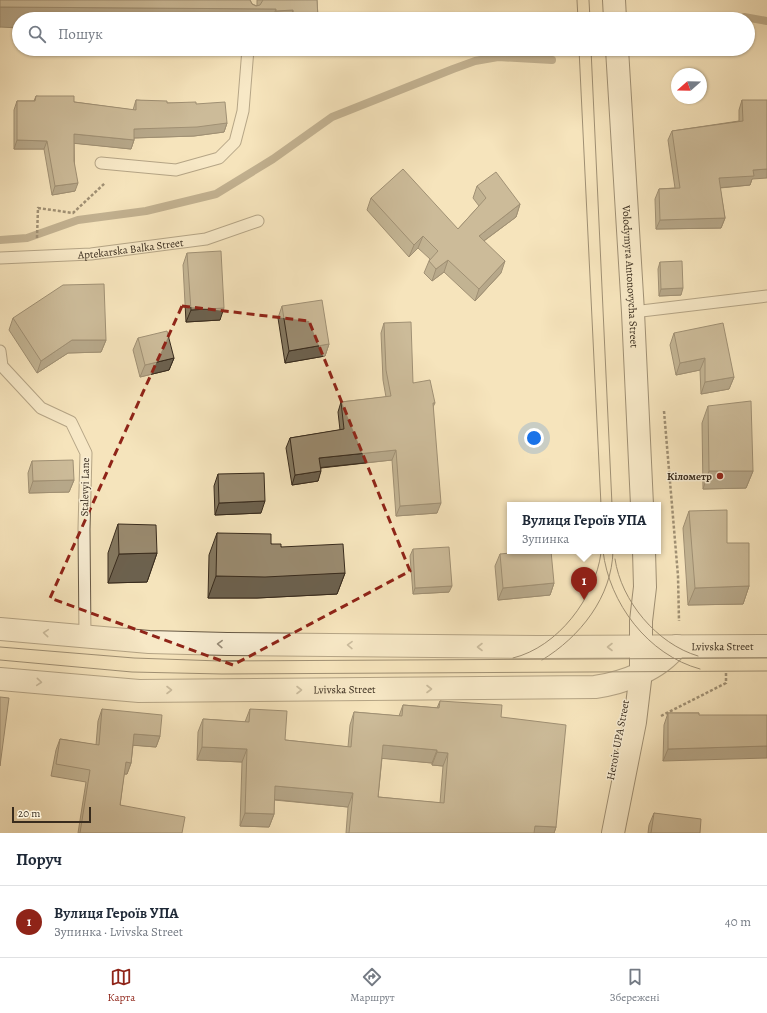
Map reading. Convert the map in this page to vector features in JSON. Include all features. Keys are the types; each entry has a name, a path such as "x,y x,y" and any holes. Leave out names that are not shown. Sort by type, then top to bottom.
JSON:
{"street":[{"path":"614,0 615,12"},
{"name":"Volodymyra Antonovycha Street","path":"617,56 633,312 642,502"},
{"path":"638,646 637,628 641,621 645,587 644,554"},
{"name":"Lvivska Street","path":"0,629 149,642 227,644 767,646"},
{"name":"Heroiv UPA Street","path":"612,833 635,722 635,676 638,646"},
{"name":"Lvivska Street","path":"0,679 139,691 566,688 612,685 635,676 665,659 677,646"},
{"name":"Heroiv UPA Street","path":"598,833 635,676"}],"lane":[{"path":"101,163 176,170 219,158 235,142 243,111 247,56"},
{"name":"Aptekarska Balka Street","path":"0,258 91,254 206,239 258,221"},
{"path":"633,312 767,296"},
{"name":"Stalevyi Lane","path":"0,351 2,366 41,408 71,422 86,453 84,529 85,637"}],"path":[{"path":"36,256 38,208 73,213 124,165"},
{"path":"679,621 686,621"},
{"path":"658,717 726,683 726,646"}],"highlighted area":[{"path":"182,306 309,321 410,571 233,665 50,598"}],"building":[{"path":"0,0 250,0 252,4 256,6 260,5 263,0 317,0 318,12 293,12 293,10 276,11 276,9 0,7"},
{"path":"36,96 74,96 74,102 136,110 136,100 167,101 167,103 196,102 196,104 225,102 227,123 197,127 134,129 134,140 74,134 74,161 78,183 55,186 47,141 17,140 17,101 35,101"},
{"path":"742,100 767,100 767,169 753,170 754,176 719,178 725,218 660,220 659,189 680,188 672,131 743,121"},
{"path":"403,169 458,229 486,198 477,186 496,172 520,204 479,236 505,261 479,289 448,260 436,269 429,261 438,251 423,236 414,245 371,198"},
{"path":"221,251 224,308 191,310 187,253"},
{"path":"682,261 683,288 661,289 660,262"},
{"path":"104,284 106,340 72,340 41,361 13,318 63,285"},
{"path":"322,300 329,344 289,351 282,306"},
{"path":"411,322 413,383 430,380 435,403 433,403 441,503 400,506 396,450 319,458 321,471 295,475 290,438 344,429 341,402 391,396 386,370 384,323"},
{"path":"723,323 734,377 705,382 705,358 680,363 674,333"},
{"path":"167,331 174,358 145,365 138,338"},
{"path":"751,401 753,471 709,471 708,406"},
{"path":"73,460 74,480 33,481 32,461"},
{"path":"264,473 265,501 219,503 218,474"},
{"path":"727,510 727,543 749,543 749,586 695,588 689,511"},
{"path":"118,524 156,525 157,553 119,554"},
{"path":"217,533 271,534 271,544 281,544 281,547 343,544 345,573 265,577 216,576"},
{"path":"449,547 452,586 415,588 413,549"},
{"path":"500,554 551,554 554,583 503,588"},
{"path":"0,697 9,698 0,766"},
{"path":"440,701 502,705 501,717 566,725 556,827 535,826 534,833 349,833 353,793 275,786 274,814 245,813 247,749 202,747 203,719 249,722 250,709 287,711 285,740 351,747 354,712 402,716 403,705 439,708","holes":["383,745 437,750 437,752 448,753 444,803 378,797"]},
{"path":"102,709 162,715 160,736 134,734 131,763 126,762 120,805 185,817 182,833 80,833 90,770 56,764 60,739 99,745"},
{"path":"668,713 699,713 699,715 767,715 767,746 668,749"},
{"path":"654,813 701,819 700,833 651,833"}],"waterway":[{"path":"755,19 767,21"},
{"path":"0,240 27,238 78,220 146,211 216,194 273,159 332,117 475,61 498,57 552,60"}],"tram line":[{"path":"577,0 578,12"},
{"path":"589,0 590,12"},
{"path":"579,56 601,502"},
{"path":"591,56 612,502"},
{"path":"513,658 529,652 545,643 559,632 572,618 591,587 601,554"},
{"path":"604,554 613,589 634,624 648,639 664,652 681,662 700,669"},
{"path":"542,660 569,640 581,628 591,614 600,600 607,584 613,554"},
{"path":"615,559 625,590 643,619 669,642 698,656"},
{"path":"0,647 134,658 220,661 767,658"},
{"path":"0,660 132,672 222,674 767,671"}],"place":[{"name":"Кілометр","path":"720,476"},
{"name":"Вулиця Героїв УПА","path":"584,600"}]}
